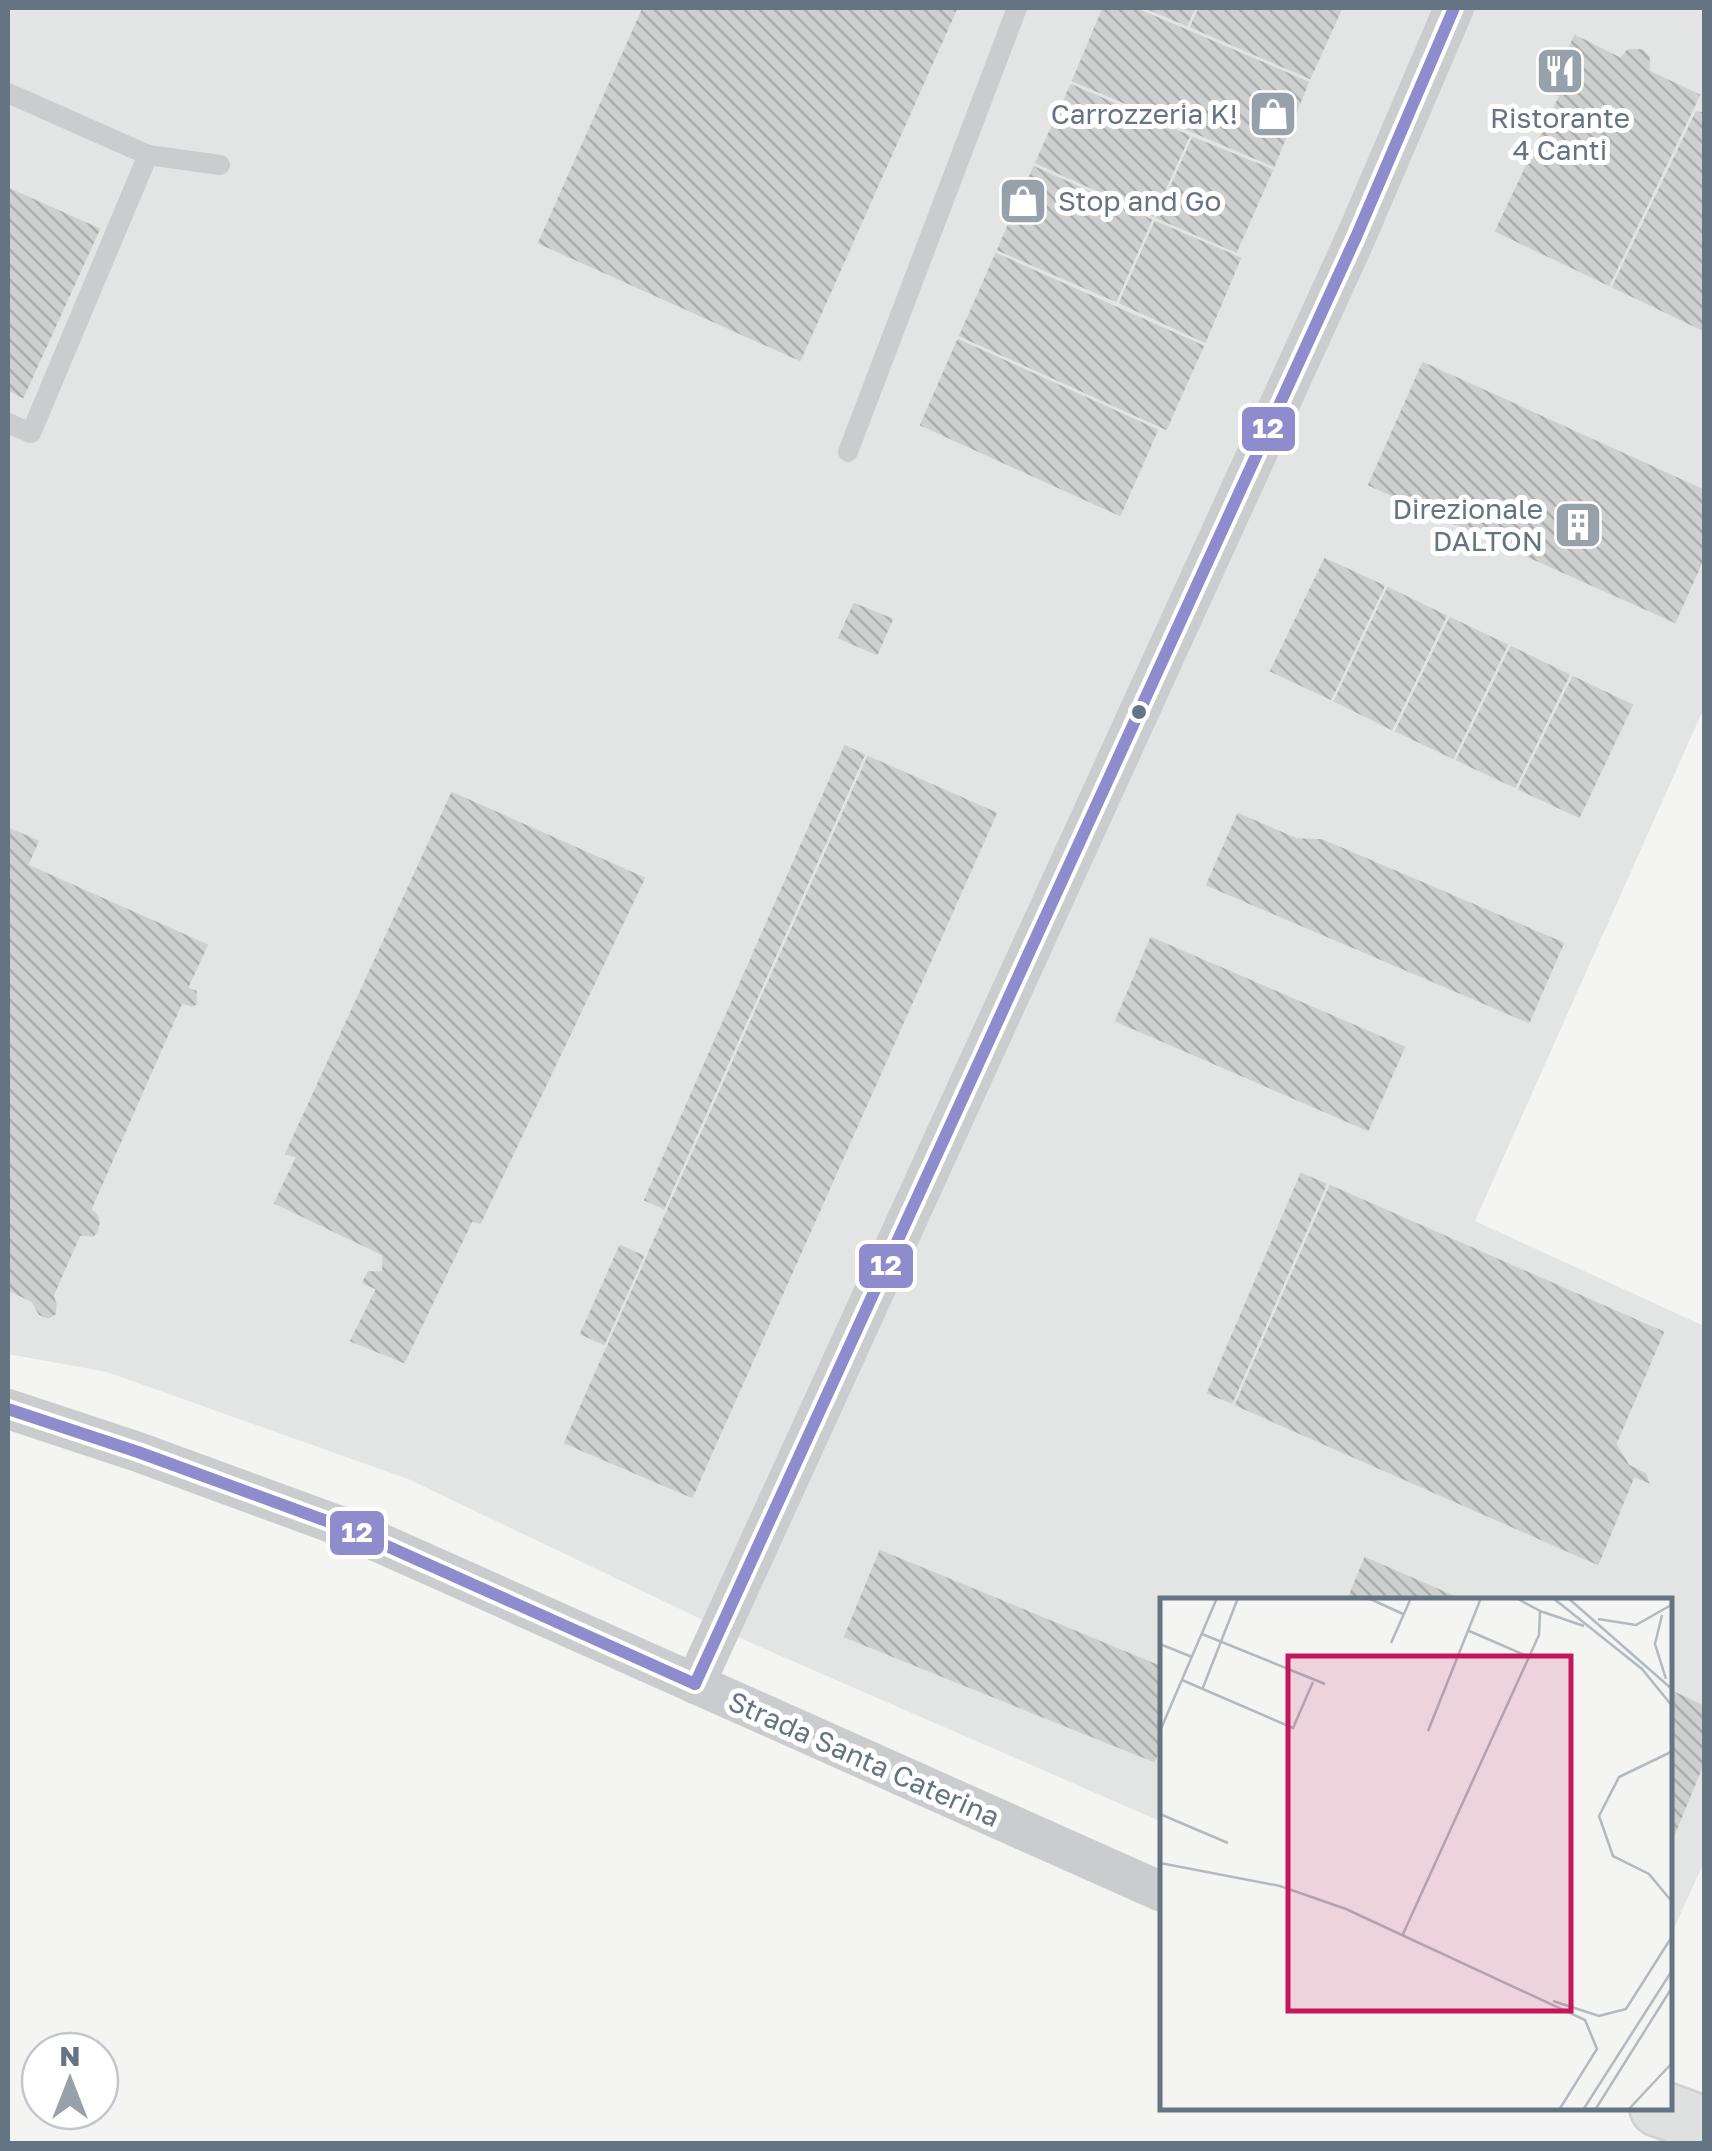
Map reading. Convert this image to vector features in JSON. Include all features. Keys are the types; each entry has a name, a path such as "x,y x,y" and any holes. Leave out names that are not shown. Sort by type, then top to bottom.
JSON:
{"main road":[{"path":"1666,2111 1704,2125"}],"street":[{"path":"696,1684 1356,238 1454,8"},
{"name":"Strada Santa Caterina","path":"8,1409 352,1530 1160,1891"},
{"path":"1641,2111 1696,2144"}],"lane":[{"path":"848,452 1017,8"},
{"path":"8,93 148,154 220,165"},
{"path":"8,423 31,433 148,154"}],"shaded area":[{"path":"8,8 1704,8 1704,708 1475,1221 1704,1326 1704,1862 1672,1933 1672,1598 1160,1598 1160,1821 749,1642 408,1479 107,1372 8,1354"}],"building":[{"path":"641,8 959,8 801,363 536,244"},
{"path":"1101,8 1140,8 1311,81 1275,169 1070,82"},
{"path":"1140,8 1197,8 1188,28"},
{"path":"1197,8 1344,8 1311,81 1188,28"},
{"path":"1574,33 1620,56 1627,48 1643,48 1651,56 1651,70 1702,94 1610,288 1493,232 1557,97 1546,91"},
{"path":"1070,82 1192,135 1154,219 1033,164"},
{"path":"1695,110 1704,111 1704,333 1610,288"},
{"path":"1192,135 1275,169 1237,255 1154,219"},
{"path":"1033,164 1154,219 1117,304 995,251"},
{"path":"8,186 102,228 24,400 8,392"},
{"path":"1154,219 1243,257 1206,345 1117,304"},
{"path":"995,251 1206,345 1167,432 957,337"},
{"path":"957,337 1160,429 1121,518 918,426"},
{"name":"Direzionale DALTON","path":"1422,360 1704,488 1704,562 1676,625 1366,486"},
{"path":"1324,556 1387,585 1332,702 1268,672"},
{"path":"1387,585 1449,615 1393,732 1332,702"},
{"path":"853,601 895,618 878,657 836,639"},
{"path":"1449,615 1510,644 1454,761 1393,732"},
{"path":"1510,644 1572,674 1516,790 1454,761"},
{"path":"1572,674 1635,704 1580,820 1516,790"},
{"path":"844,743 867,754 665,1211 642,1201"},
{"path":"867,754 999,812 693,1500 562,1444"},
{"path":"451,790 647,877 481,1226 473,1223 405,1365 348,1342 374,1290 360,1284 367,1270 381,1270 381,1256 272,1204 294,1158 283,1155"},
{"path":"1237,811 1297,837 1323,838 1566,942 1530,1025 1204,886"},
{"path":"8,826 41,840 30,864 210,944 190,987 198,990 198,1005 183,1005 93,1209 99,1214 99,1232 94,1238 81,1237 55,1296 57,1315 48,1320 38,1316 31,1303 8,1292"},
{"path":"1150,935 1407,1046 1369,1133 1113,1022"},
{"path":"1300,1171 1329,1183 1233,1406 1205,1394"},
{"path":"1329,1183 1666,1331 1618,1444 1630,1464 1647,1472 1652,1486 1635,1479 1599,1567 1233,1406"},
{"path":"619,1243 646,1255 605,1347 578,1335"},
{"path":"879,1548 1160,1664 1160,1753 1155,1764 842,1638"},
{"path":"1364,1555 1463,1598 1346,1598"},
{"path":"1672,1689 1704,1704 1704,1767 1672,1845"}],"transit line":[{"name":"12","path":"695,1684 1356,237 1454,8"},
{"name":"12","path":"8,1409 351,1530 695,1684"}],"place":[{"name":"Ristorante 4 Canti","path":"1560,71"},
{"name":"Carrozzeria K!","path":"1273,114"},
{"name":"Stop and Go","path":"1023,201"},
{"name":"Direzionale DALTON","path":"1578,525"}]}
